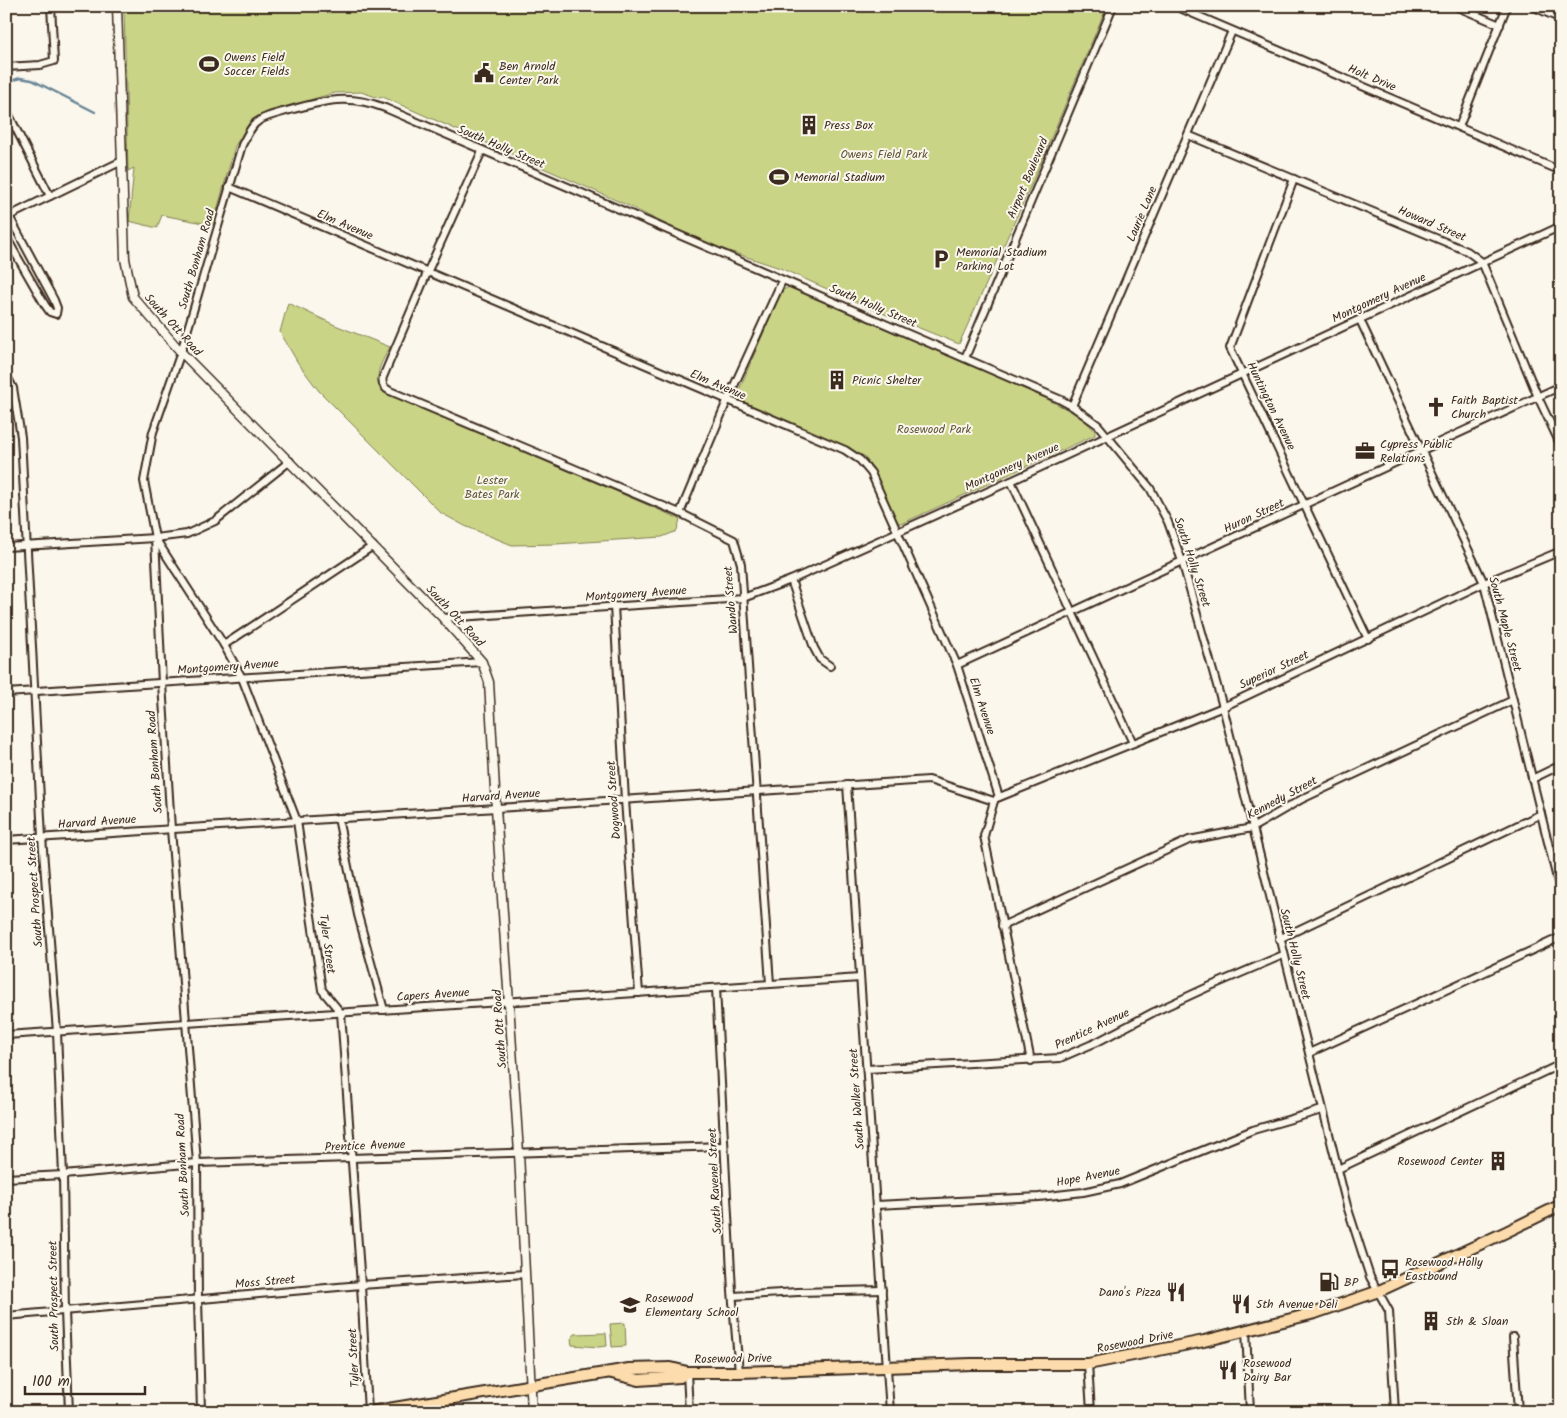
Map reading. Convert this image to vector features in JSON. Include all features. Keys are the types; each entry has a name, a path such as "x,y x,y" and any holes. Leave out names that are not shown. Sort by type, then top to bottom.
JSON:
{"main road":[{"name":"Rosewood Drive","path":"369,1412 611,1372 639,1380 680,1377 687,1372 1008,1363 1088,1364 1204,1341 1315,1313 1379,1291 1561,1205"}],"street":[{"path":"6,67 40,65 54,61 50,6"},
{"name":"South Ott Road","path":"117,6 126,259 133,297 181,352 443,618 482,662 489,682 519,1153 532,1412"},
{"name":"Airport Boulevard","path":"965,358 1113,6"},
{"name":"Holt Drive","path":"1175,6 1561,171"},
{"path":"1455,6 1500,25"},
{"path":"1459,127 1507,6"},
{"path":"1532,6 1561,20"},
{"name":"Laurie Lane","path":"1072,406 1232,31"},
{"name":"South Holly Street","path":"252,127 259,120 272,115 313,104 343,99 359,100 385,108 1072,406 1086,415 1108,436 1150,488 1168,522 1182,561 1223,707 1346,1206 1370,1277 1389,1311 1395,1412"},
{"path":"10,117 50,196"},
{"name":"South Bonham Road","path":"201,1412 196,1163 171,829 155,538 144,481 153,432 181,352 242,145 252,127"},
{"name":"Howard Street","path":"1188,135 1467,251 1482,262"},
{"path":"427,273 482,151"},
{"path":"6,237 44,306 50,312 56,314 57,308 54,300 8,217 122,161"},
{"name":"Huntington Avenue","path":"1294,179 1230,348 1368,639"},
{"name":"Elm Avenue","path":"229,188 845,450 860,460 871,473 957,665 997,799"},
{"name":"Montgomery Avenue","path":"443,618 743,598 791,580 896,531 1011,481 1561,226"},
{"path":"1482,262 1538,397 1561,446"},
{"name":"Wando Street","path":"427,273 383,377 382,383 384,387 680,513 734,540 741,564 770,984"},
{"path":"680,513 727,401 782,281"},
{"name":"South Maple Street","path":"1360,320 1484,583 1561,895"},
{"name":"South Prospect Street","path":"6,374 13,388 21,437 42,837 57,1032 69,1412"},
{"name":"Huron Street","path":"957,665 1561,386"},
{"path":"6,547 155,538 187,534 215,521 290,461"},
{"path":"1011,481 1133,742"},
{"name":"Tyler Street","path":"155,538 224,645 242,678 297,821 322,990 341,1013 369,1412"},
{"path":"224,645 373,546"},
{"name":"Superior Street","path":"997,799 1133,742 1223,707 1484,583 1561,551"},
{"path":"791,580 814,648 820,659 830,666"},
{"name":"Dogwood Street","path":"614,606 625,800 639,993"},
{"name":"Montgomery Avenue","path":"6,693 482,662"},
{"name":"Kennedy Street","path":"1002,926 1189,840 1252,828 1302,799 1513,700"},
{"path":"1532,779 1561,766"},
{"name":"Harvard Avenue","path":"6,840 929,780 997,799"},
{"name":"South Walker Street","path":"847,785 890,1412"},
{"path":"997,799 984,836 1031,1061"},
{"path":"1279,939 1541,814"},
{"path":"338,818 358,915 384,1010"},
{"path":"1309,1053 1561,937"},
{"name":"Prentice Avenue","path":"867,1069 1060,1058 1097,1042 1154,1012 1283,955"},
{"name":"Capers Avenue","path":"6,1035 860,978"},
{"name":"South Ravenel Street","path":"716,988 739,1372"},
{"path":"1338,1169 1561,1064"},
{"name":"Hope Avenue","path":"876,1205 1039,1197 1083,1192 1120,1184 1253,1130 1322,1110"},
{"name":"Prentice Avenue","path":"6,1178 196,1163 724,1146"},
{"name":"Moss Street","path":"6,1316 361,1285 525,1274"},
{"path":"733,1296 882,1290"},
{"path":"1246,1330 1250,1412"},
{"path":"1513,1337 1518,1412"},
{"path":"1088,1364 1091,1412"},
{"path":"687,1372 689,1412"}],"green space":[{"name":"Owens Field Park","path":"124,6 1107,6 1032,183 959,344 872,309 780,268 699,241 629,206 383,97 379,98 361,92 335,93 269,111 251,120 235,146 213,225 162,215 157,228 129,221 134,168 128,171"},
{"name":"Rosewood Park","path":"789,287 1045,398 1084,420 1095,431 1095,435 903,523 899,523 896,521 873,468 864,456 738,400 736,397 780,294"},
{"name":"Lester Bates Park","path":"288,303 335,325 390,347 381,363 378,375 378,380 385,391 680,519 677,531 662,537 512,545 465,526 441,513 319,391 298,363 280,332"},
{"path":"625,1323 626,1346 612,1347 610,1324"},
{"path":"606,1333 607,1346 572,1345 571,1339 575,1334"}],"waterway":[{"path":"6,83 20,78 32,80 95,112"},
{"path":"6,199 10,207"}],"place":[{"name":"Owens Field Soccer Fields","path":"209,64"},
{"name":"Ben Arnold Center Park","path":"484,73"},
{"name":"Press Box","path":"809,125"},
{"name":"Memorial Stadium","path":"779,177"},
{"name":"Memorial Stadium Parking Lot","path":"941,259"},
{"name":"Picnic Shelter","path":"837,380"},
{"name":"Faith Baptist Church","path":"1436,407"},
{"name":"Cypress Public Relations","path":"1365,451"},
{"name":"Rosewood Center","path":"1498,1161"},
{"name":"Rosewood Holly Eastbound","path":"1390,1269"},
{"name":"BP","path":"1329,1282"},
{"name":"Dano's Pizza","path":"1176,1292"},
{"name":"5th Avenue Deli","path":"1241,1304"},
{"name":"Rosewood Elementary School","path":"630,1305"},
{"name":"5th & Sloan","path":"1431,1321"},
{"name":"Rosewood Dairy Bar","path":"1228,1370"}]}
